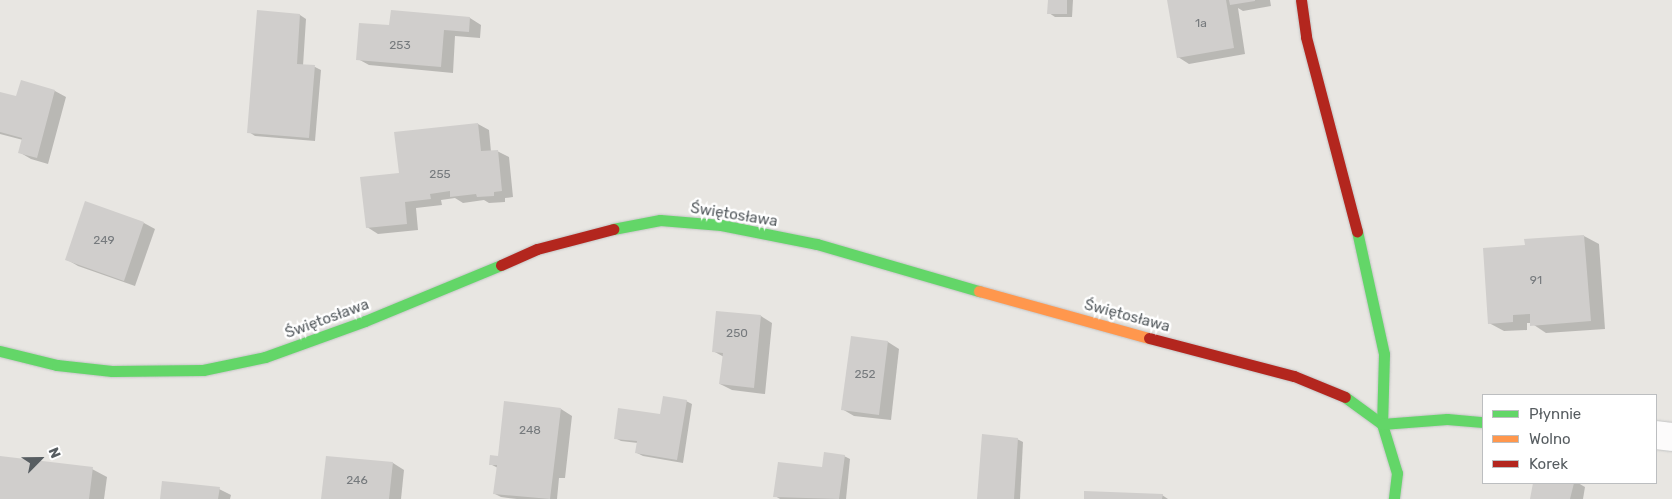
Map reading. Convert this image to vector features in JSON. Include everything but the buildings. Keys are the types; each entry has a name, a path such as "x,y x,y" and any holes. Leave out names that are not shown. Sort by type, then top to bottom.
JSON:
{"street":[{"path":"1301,0 1306,37 1351,204 1384,354 1382,424 1396,473 1394,499"},
{"name":"Świętosława","path":"0,352 57,365 112,371 204,370 264,358 356,325 491,270 537,248 606,230 660,220 721,225 816,244 1104,326 1294,376 1348,398 1382,424"},
{"path":"1382,424 1447,419 1482,422"},
{"path":"1657,434 1672,437"}],"traffic: fast":[{"path":"613,229 660,220 721,225 817,244 979,291"},
{"path":"1357,231 1384,354 1382,424"},
{"path":"0,351 57,365 112,371 203,370 265,357 365,321 501,265"},
{"path":"1345,397 1382,424 1397,473 1394,499"},
{"path":"1382,424 1447,419 1482,422"}],"traffic: slow":[{"path":"979,291 1149,338"}],"traffic: jam":[{"path":"1301,0 1306,37 1357,231"},
{"path":"501,265 537,249 613,229"},
{"path":"1149,338 1294,376 1345,397"}]}
